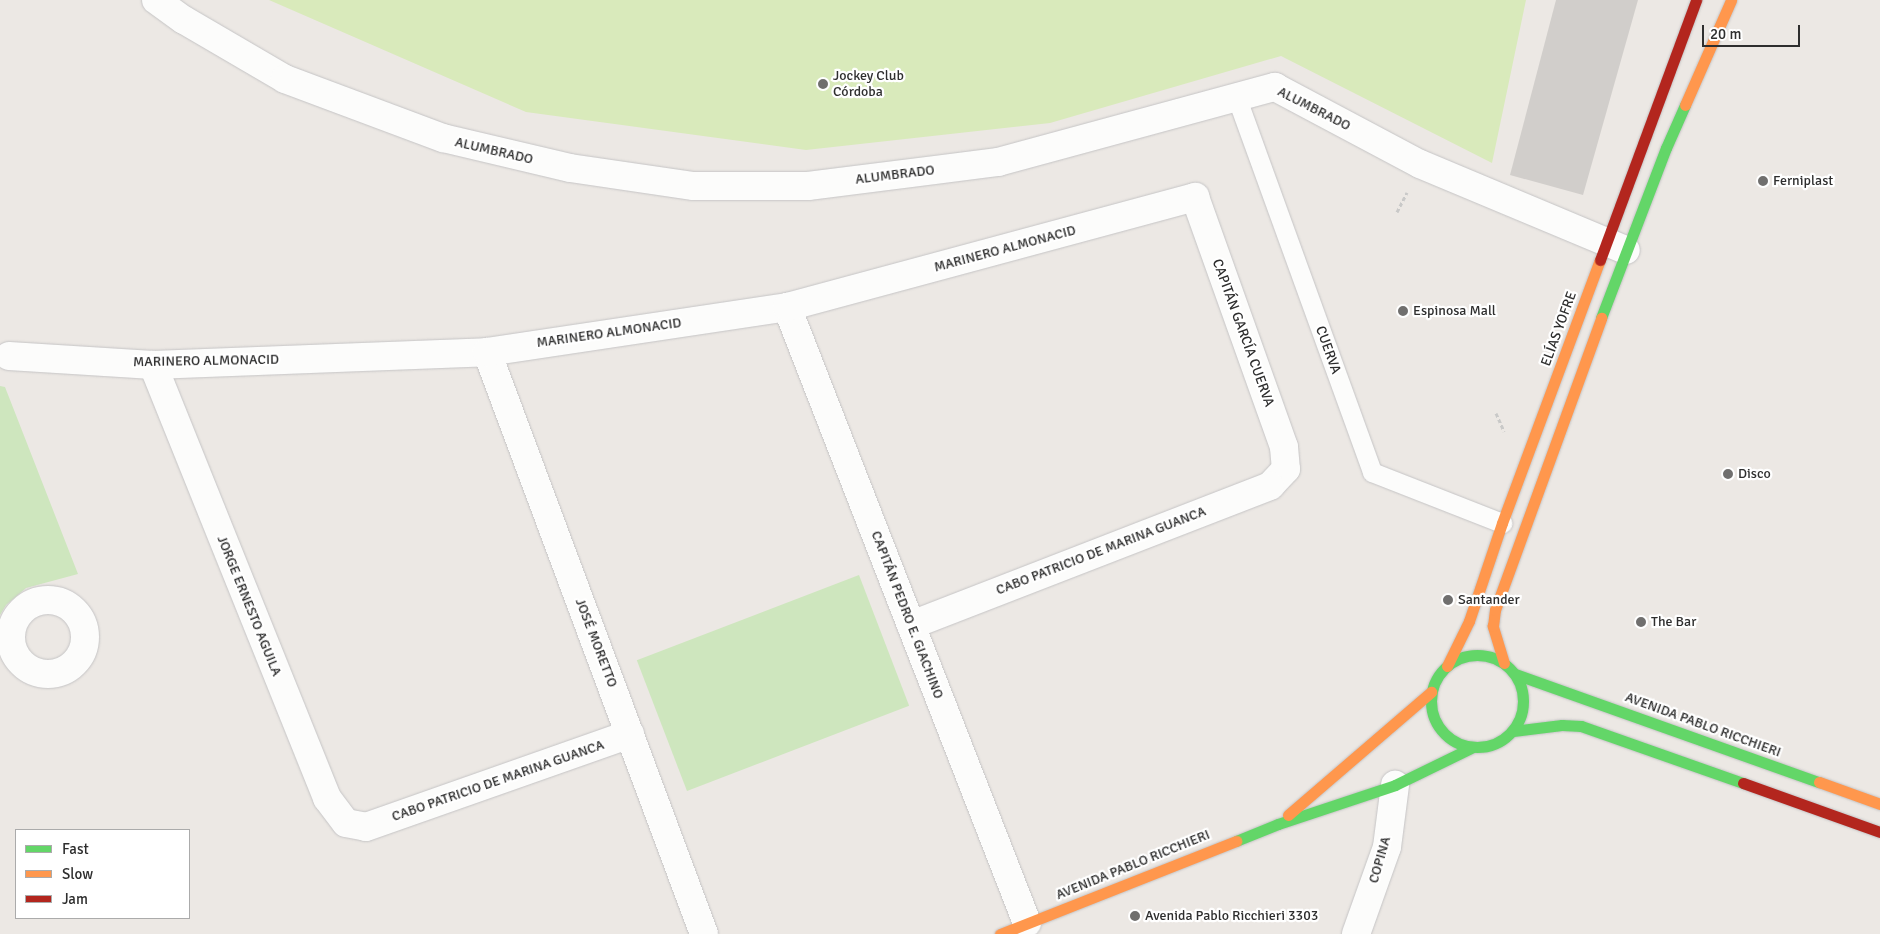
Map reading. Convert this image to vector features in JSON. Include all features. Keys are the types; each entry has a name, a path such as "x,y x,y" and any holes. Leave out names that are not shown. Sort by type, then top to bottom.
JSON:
{"main road":[{"name":"ELÍAS YOFRE","path":"1504,663 1493,626 1495,610 1617,246 1696,0"},
{"name":"ELÍAS YOFRE","path":"1447,666 1469,621 1502,523 1617,246 1666,148 1731,0"},
{"path":"1475,654 1490,656 1504,663 1515,674 1522,688 1524,703 1521,718 1513,731 1501,742 1487,747 1471,748 1456,744 1444,735 1435,722 1431,707 1431,692 1437,678 1447,666 1460,658 1475,654"},
{"name":"AVENIDA PABLO RICCHIERI","path":"1515,674 1880,804"},
{"name":"AVENIDA PABLO RICCHIERI","path":"1278,824 1431,692"},
{"path":"1513,731 1562,725 1581,726 1880,832"},
{"name":"AVENIDA PABLO RICCHIERI","path":"1000,934 1278,824 1394,784 1471,748"}],"street":[{"name":"ALUMBRADO","path":"156,0 184,20 285,79 443,138 570,168 694,186 808,186 998,162 1236,96 1275,87 1420,164 1617,246"},
{"name":"MARINERO ALMONACID","path":"9,356 153,364 486,352 787,307 1195,197"},
{"name":"CAPITÁN GARCÍA CUERVA","path":"1195,197 1284,448 1286,469"},
{"name":"CAPITÁN PEDRO E. GIACHINO","path":"787,307 1027,924"},
{"name":"JOSÉ MORETTO","path":"486,352 704,934"},
{"name":"JORGE ERNESTO AGUILA","path":"153,364 326,798 346,823 366,827"},
{"name":"CABO PATRICIO DE MARINA GUANCA","path":"911,625 1270,486 1286,469"},
{"name":"CABO PATRICIO DE MARINA GUANCA","path":"366,827 630,734"},
{"name":"COPINA","path":"1356,934 1387,847 1394,784"}],"lane":[{"name":"CUERVA","path":"1236,96 1372,472 1502,523"}],"green space":[{"name":"Jockey Club Córdoba","path":"269,0 1526,0 1492,163 1281,56 1050,123 806,150 526,112"},
{"path":"0,386 5,387 78,574 26,588 6,605 0,615"},
{"path":"859,575 909,706 687,791 637,660"}],"building":[{"path":"1556,0 1638,0 1583,195 1510,175"}],"traffic: fast":[{"path":"1601,318 1666,148 1685,105"},
{"path":"1468,655 1486,655 1503,662 1516,675 1523,692 1523,701 1523,710 1516,727 1503,740 1486,747 1468,747 1451,740 1438,727 1431,710 1431,692 1438,675 1451,662 1468,655"},
{"path":"1515,674 1819,782"},
{"path":"1513,731 1562,725 1581,726 1743,783"},
{"path":"1236,841 1278,824 1395,785 1471,748"}],"traffic: slow":[{"path":"1685,105 1731,0"},
{"path":"1447,666 1469,621 1502,523 1600,260"},
{"path":"1504,663 1493,626 1495,610 1601,318"},
{"path":"1288,815 1431,692"},
{"path":"1819,782 1880,804"},
{"path":"1000,934 1236,841"}],"traffic: jam":[{"path":"1600,260 1696,0"},
{"path":"1743,783 1880,832"}],"place":[{"name":"Jockey Club Córdoba","path":"823,84"},
{"name":"Ferniplast","path":"1763,181"},
{"name":"Espinosa Mall","path":"1403,311"},
{"name":"Disco","path":"1728,474"},
{"name":"Santander","path":"1448,600"},
{"name":"The Bar","path":"1641,622"},
{"name":"Avenida Pablo Ricchieri 3303","path":"1135,916"}]}
